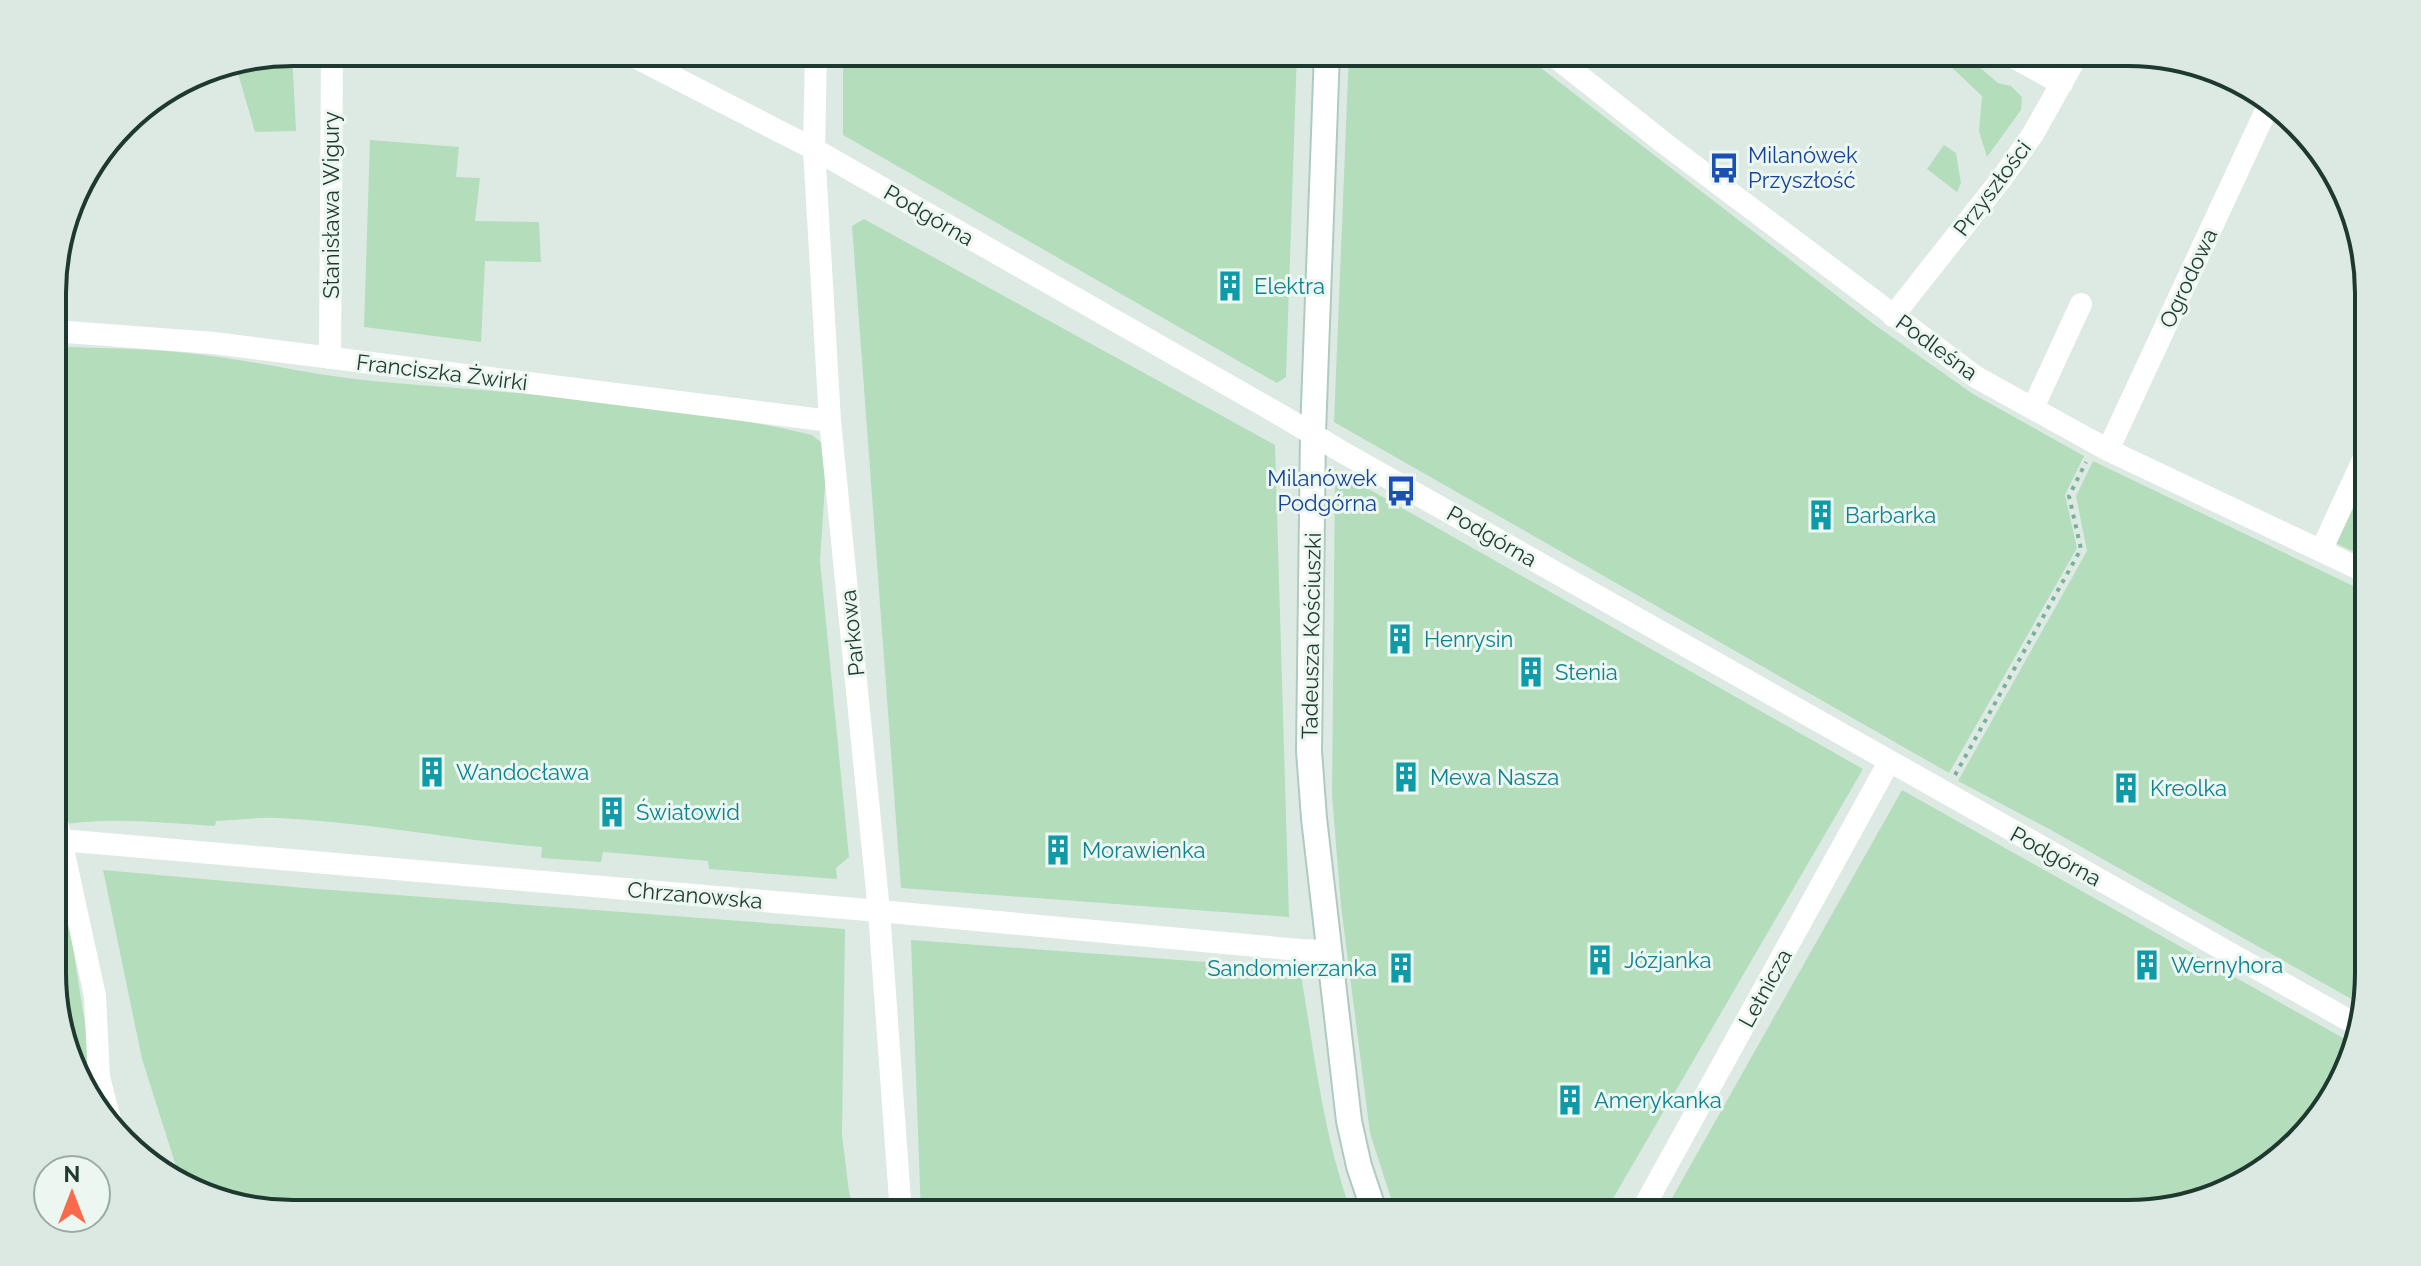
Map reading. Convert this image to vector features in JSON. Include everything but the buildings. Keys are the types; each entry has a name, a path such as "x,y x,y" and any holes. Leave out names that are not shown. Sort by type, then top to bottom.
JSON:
{"street":[{"name":"Stanisława Wigury","path":"330,358 332,66"},
{"name":"Podgórna","path":"652,66 814,149 2350,1021"},
{"name":"Parkowa","path":"816,66 814,149 830,421 879,911 900,1200"},
{"name":"Tadeusza Kościuszki","path":"1326,66 1313,433 1309,751 1328,951 1349,1121 1370,1200"},
{"name":"Podleśna","path":"1567,66 1668,146 1976,377 2033,408 2099,452 2355,567"},
{"path":"2029,66 2062,84"},
{"name":"Przyszłości","path":"1893,316 2002,178 2033,134 2072,66"},
{"name":"Ogrodowa","path":"2099,452 2265,112"},
{"path":"2033,408 2081,304"},
{"name":"Franciszka Żwirki","path":"66,332 214,343 830,421"},
{"path":"2321,551 2355,477"},
{"name":"Letnicza","path":"1648,1200 1889,762"},
{"name":"Chrzanowska","path":"66,840 1328,951"},
{"path":"66,863 95,996 99,1077 105,1099"}],"path":[{"path":"1952,781 2081,549 2069,496 2099,452"}],"green space":[{"path":"293,66 296,131 255,132 238,73"},
{"path":"843,66 1297,66 1286,377 1277,383 843,135"},
{"path":"1348,66 1538,66 1875,325 1973,394 2084,456 2065,495 2077,548 1949,773 1334,422"},
{"path":"1950,66 1978,66 1998,83 2011,86 2022,97 2021,110 1987,157 1979,131 1982,96"},
{"path":"370,140 459,147 456,177 480,178 475,221 539,222 541,262 485,261 481,342 364,327"},
{"path":"1944,145 1956,153 1961,183 1957,192 1927,169"},
{"path":"864,219 1275,445 1289,917 901,888 852,226"},
{"path":"66,347 185,353 351,379 648,406 758,423 812,435 823,444 826,470 820,561 849,857 836,868 837,879 709,869 708,861 603,852 601,862 541,858 542,847 311,820 255,818 216,821 215,826 114,821 66,824"},
{"path":"2093,461 2355,587 2353,1000 1958,781 2087,551 2076,496"},
{"path":"1335,470 1863,769 1612,1200 1392,1200 1370,1133 1341,906 1332,796"},
{"path":"2355,501 2355,552 2335,543"},
{"path":"1902,790 2345,1039 2332,1074 2317,1099 2278,1144 2229,1177 2172,1196 2143,1200 1671,1200"},
{"path":"103,870 845,929 842,1135 851,1200 263,1198 220,1188 177,1168 142,1059"},
{"path":"66,904 91,1062 85,1064 83,1060 68,1003"},
{"path":"911,940 1300,969 1326,1124 1347,1200 920,1200"}],"place":[{"name":"Milanówek Przyszłość","path":"1724,168"},
{"name":"Elektra","path":"1230,286"},
{"name":"Milanówek Podgórna","path":"1401,491"},
{"name":"Barbarka","path":"1821,515"},
{"name":"Henrysin","path":"1400,639"},
{"name":"Stenia","path":"1531,672"},
{"name":"Wandocława","path":"432,772"},
{"name":"Mewa Nasza","path":"1406,777"},
{"name":"Kreolka","path":"2126,788"},
{"name":"Światowid","path":"612,812"},
{"name":"Morawienka","path":"1058,850"},
{"name":"Józjanka","path":"1600,960"},
{"name":"Wernyhora","path":"2147,965"},
{"name":"Sandomierzanka","path":"1401,968"},
{"name":"Amerykanka","path":"1570,1100"}]}
